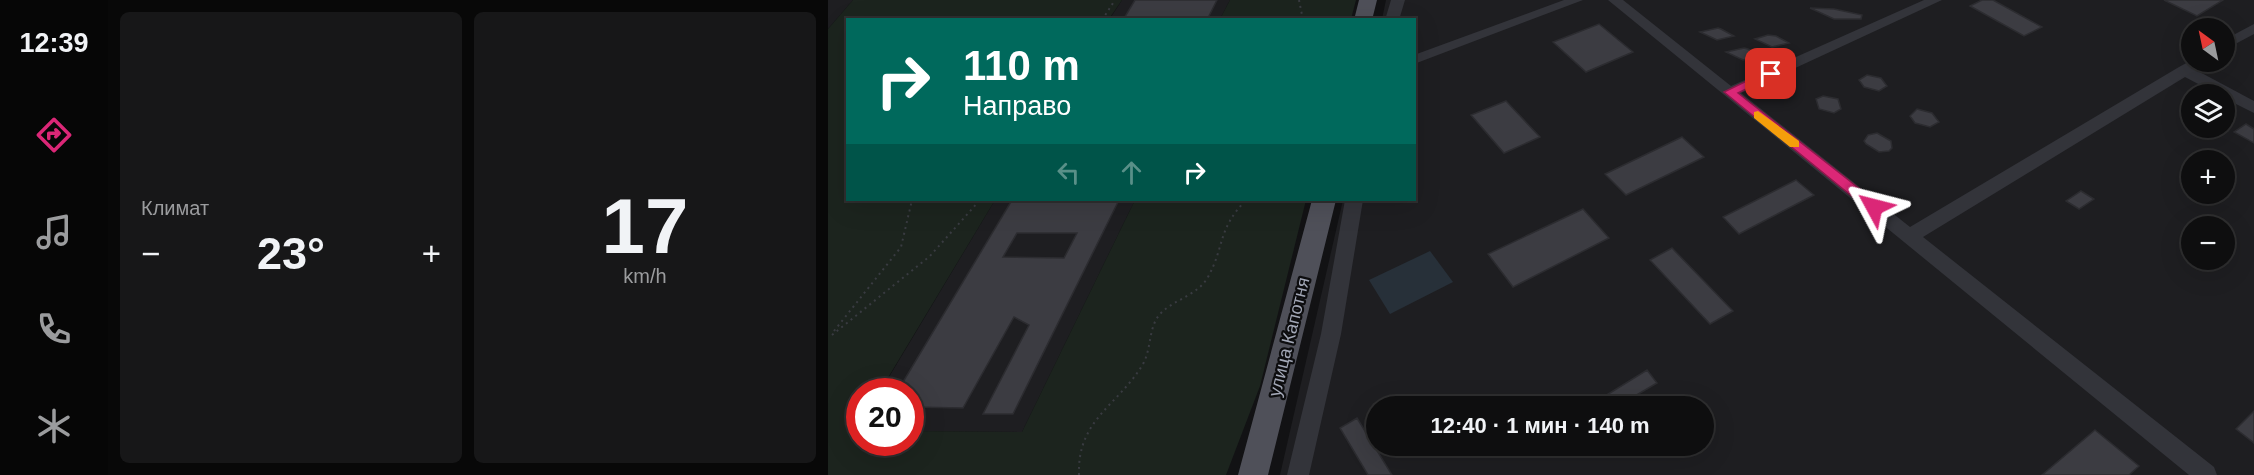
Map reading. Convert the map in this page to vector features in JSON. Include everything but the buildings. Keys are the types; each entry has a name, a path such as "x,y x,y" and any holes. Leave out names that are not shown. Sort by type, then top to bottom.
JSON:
{"main road":[{"path":"1364,18 1368,0"},
{"name":"улица Капотня","path":"1253,475 1324,201"}],"lane":[{"path":"1393,18 1398,0"},
{"path":"1416,59 1576,0"},
{"path":"1615,0 2206,475"},
{"path":"1730,92 1935,0"},
{"path":"2235,39 2254,28"},
{"path":"1910,236 2181,72"},
{"path":"2188,72 2254,108"},
{"path":"1298,475 1331,334 1354,201"}],"path":[{"path":"1103,18 1115,0"},
{"path":"1299,0 1303,18"},
{"path":"828,340 901,247 912,201"},
{"path":"832,335 928,257 963,225 979,201"},
{"path":"1079,475 1077,464 1083,441 1096,416 1143,364 1155,320 1161,312 1193,291 1207,278 1224,228 1245,201"}],"shaded area":[{"path":"828,0 853,0 828,29"},
{"path":"853,0 1122,0 1110,18 846,18 846,201 994,201 888,378 846,378 846,456 924,456 924,431 1022,432 1135,201 1306,201 1260,386 1226,475 828,475 828,29"},
{"path":"1122,0 1230,0 1221,18 1110,18"},
{"path":"1230,0 1356,0 1351,18 1221,18"},
{"path":"1386,0 2254,0 2254,475 1280,475 1343,201 1416,201 1416,18 1382,18"},
{"path":"994,201 1135,201 1022,432 924,431 924,378 888,378"},
{"path":"1430,251 1453,282 1390,314 1369,280"}],"slow traffic":[{"path":"1758,115 1794,144"}],"route":[{"path":"1771,74 1730,92 1874,207"}]}
